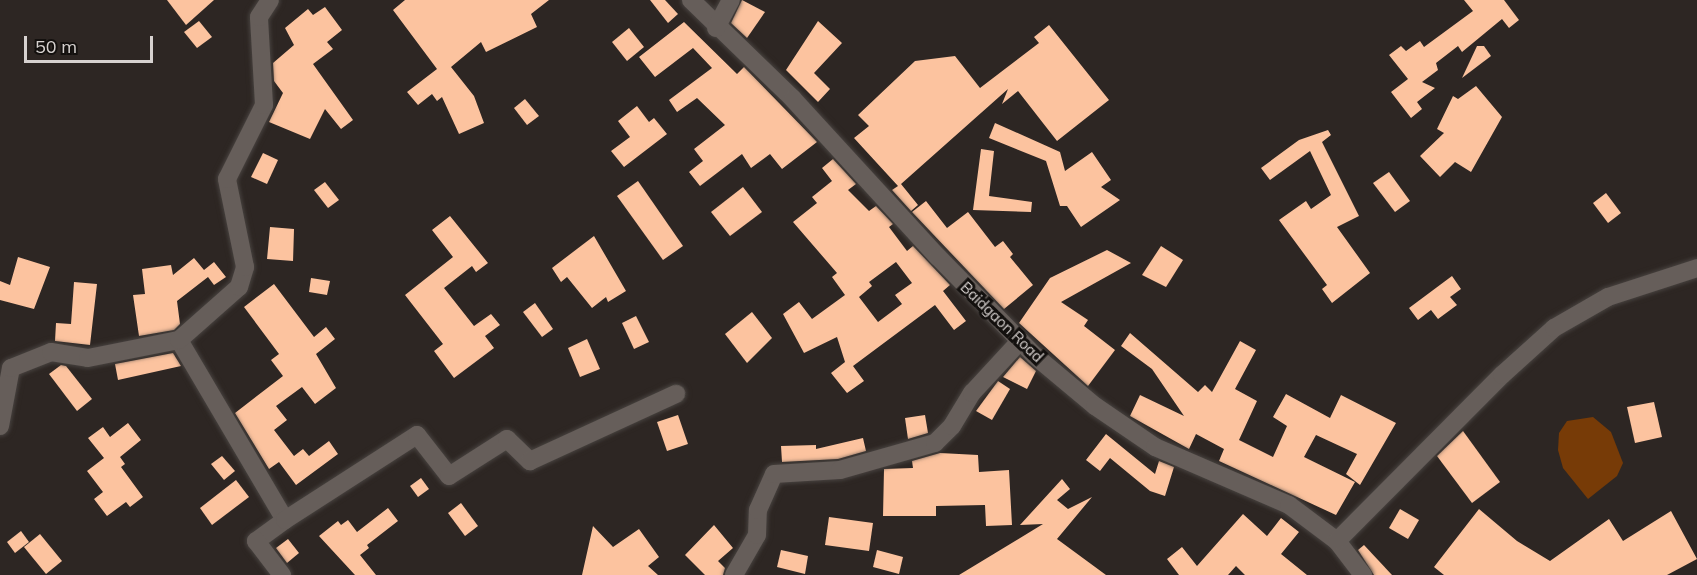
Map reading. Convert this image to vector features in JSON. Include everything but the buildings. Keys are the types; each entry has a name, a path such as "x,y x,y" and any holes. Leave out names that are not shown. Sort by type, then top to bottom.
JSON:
{"street":[{"path":"0,426 11,368 51,352 88,358 179,340 239,287 244,267 227,179 264,105 259,17 270,0"},
{"name":"Baidgaon Road","path":"691,0 793,99 1020,341 1095,406 1155,447 1290,505 1337,541 1363,575"},
{"path":"717,27 731,0"},
{"path":"1337,541 1502,375 1554,328 1608,297 1697,268"},
{"path":"179,340 285,519"},
{"path":"734,575 757,535 758,510 774,474 840,470 935,443 952,426 972,393 1020,341"},
{"path":"282,575 256,541 285,519 417,435 449,476 507,439 530,461 676,394"}],"shaded area":[{"path":"1593,417 1611,432 1623,463 1617,476 1588,499 1563,468 1558,450 1559,433 1567,421"}]}
